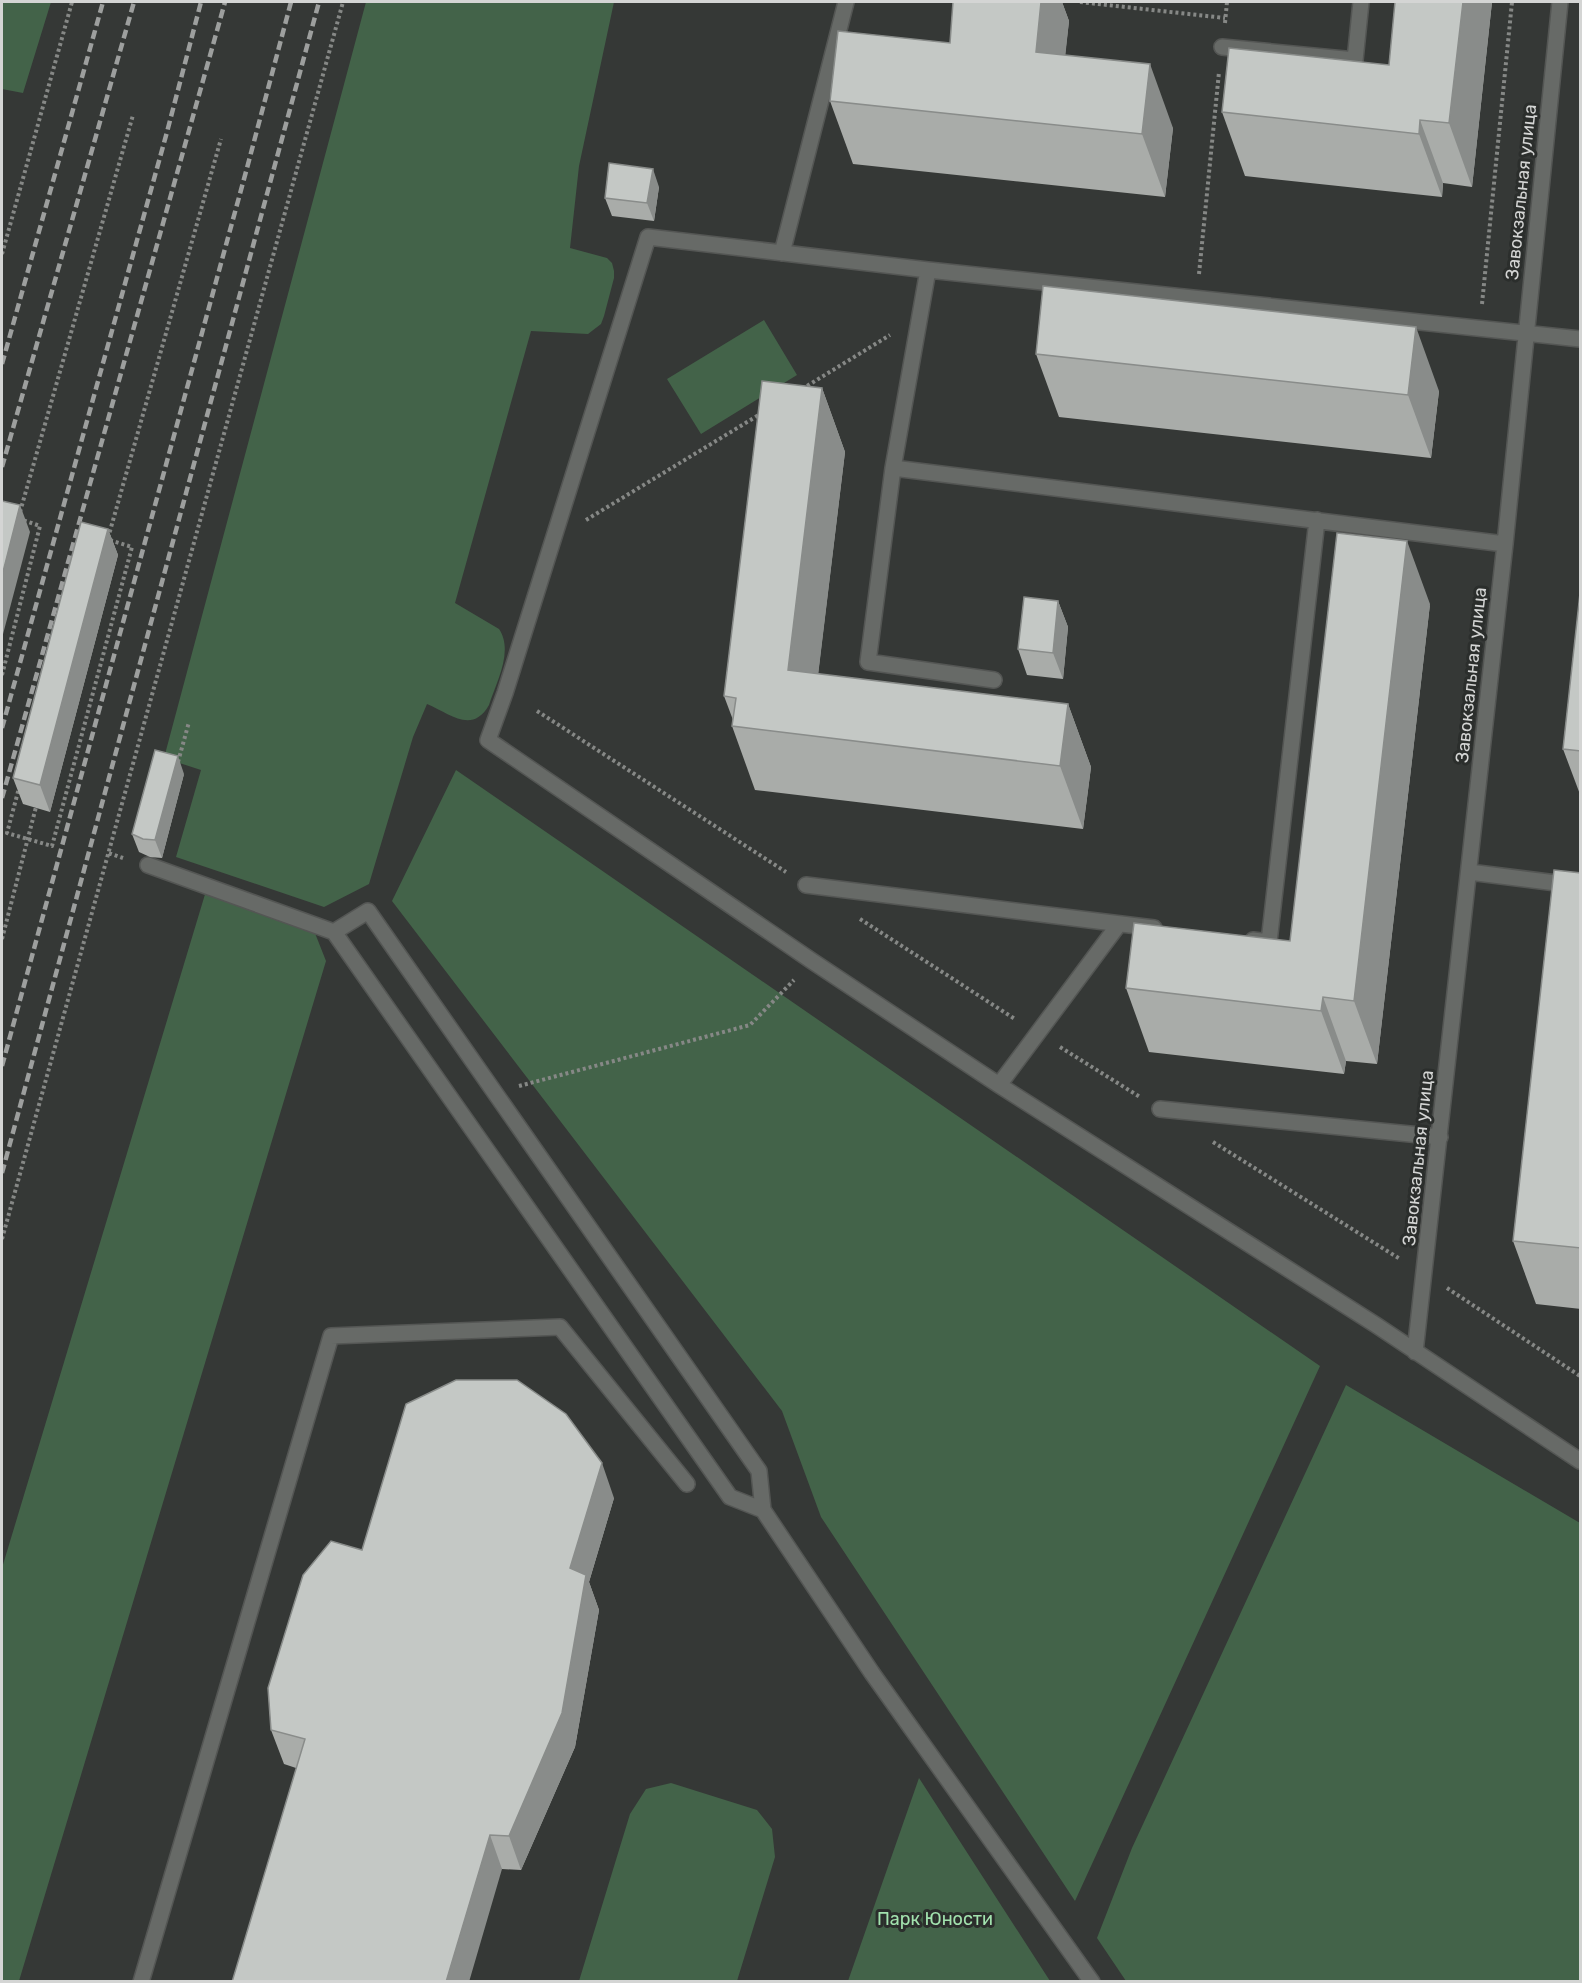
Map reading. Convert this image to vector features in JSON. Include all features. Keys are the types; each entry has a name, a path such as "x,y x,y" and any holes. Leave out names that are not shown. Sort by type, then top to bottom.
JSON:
{"street":[{"path":"782,253 846,2"},
{"path":"1222,47 1354,60 1360,2"},
{"name":"Завокзальная улица","path":"1415,1352 1505,544 1560,2"},
{"path":"1581,339 928,270 648,237 505,693 488,740 812,962 999,1085 1376,1325 1581,1461"},
{"path":"928,270 893,468 868,662 994,680"},
{"path":"893,468 1505,544"},
{"path":"1234,938 1269,942 1317,520"},
{"path":"148,866 334,932 730,1497 763,1510"},
{"path":"1469,872 1581,886"},
{"path":"806,885 1165,929"},
{"path":"334,932 368,911 759,1471 763,1510 872,1673 1092,1982"},
{"path":"999,1085 1119,924"},
{"path":"1160,1109 1440,1137"},
{"path":"141,1982 331,1336 560,1327 687,1484"}],"path":[{"path":"2,254 72,2"},
{"path":"2,1239 343,2"},
{"path":"1080,2 1225,18"},
{"path":"1196,298 1227,2"},
{"path":"1479,329 1512,2"},
{"path":"2,675 40,525 18,519 133,115"},
{"path":"106,545 221,139"},
{"path":"797,391 920,316"},
{"path":"552,540 767,410"},
{"path":"87,533 108,539 132,547 51,846 7,832 87,533"},
{"path":"176,767 189,722"},
{"path":"2,939 39,796"},
{"path":"495,1092 750,1025 812,962"}],"green space":[{"path":"2,2 51,2 23,93 2,89"},
{"path":"366,2 614,2 579,166 570,248 607,258 612,263 614,278 601,324 588,334 531,331 455,603 499,629 503,638 505,647 502,667 489,705 475,719 468,720 452,716 427,704 413,737 369,884 324,907 176,857 201,770 164,758"},
{"path":"764,320 797,375 701,434 667,379"},
{"path":"456,770 1320,1366 1075,1901 821,1517 782,1411 392,901"},
{"path":"206,891 311,923 326,961 19,1981 2,1982 2,1568"},
{"path":"1346,1385 1580,1523 1580,1981 1126,1981 1097,1938 1132,1848"},
{"name":"Парк Юности","path":"919,1778 1050,1981 848,1981"},
{"path":"671,1783 757,1810 772,1829 775,1857 737,1981 579,1981 630,1814 646,1789"}],"building":[{"path":"953,2 1041,2 1036,52 1150,64 1142,134 830,101 838,31 950,43"},
{"path":"1395,2 1463,2 1449,123 1420,120 1419,134 1222,112 1229,48 1389,65"},
{"path":"609,163 653,169 647,203 605,198"},
{"path":"1043,286 1416,327 1408,395 1036,354"},
{"path":"762,381 822,388 788,670 1068,704 1060,766 732,726 736,698 724,696"},
{"path":"2,501 20,505 2,576"},
{"path":"81,522 108,529 40,785 13,778"},
{"path":"1337,533 1407,541 1354,1001 1323,997 1321,1011 1126,988 1134,923 1290,941"},
{"path":"1581,584 1581,751 1563,749"},
{"path":"1024,597 1058,601 1053,653 1018,649"},
{"path":"155,750 178,756 155,840 143,839 132,834"},
{"path":"1554,870 1581,873 1581,1248 1513,1241"},
{"path":"456,1380 517,1380 566,1414 602,1463 570,1568 586,1575 562,1713 509,1836 490,1835 446,1982 232,1982 305,1739 271,1730 268,1688 303,1575 331,1541 362,1550 406,1404"}],"railway":[{"path":"2,364 103,2"},
{"path":"2,467 134,2"},
{"path":"2,728 201,2"},
{"path":"2,798 225,2"},
{"path":"2,1066 291,2"},
{"path":"2,1173 319,2"}]}
